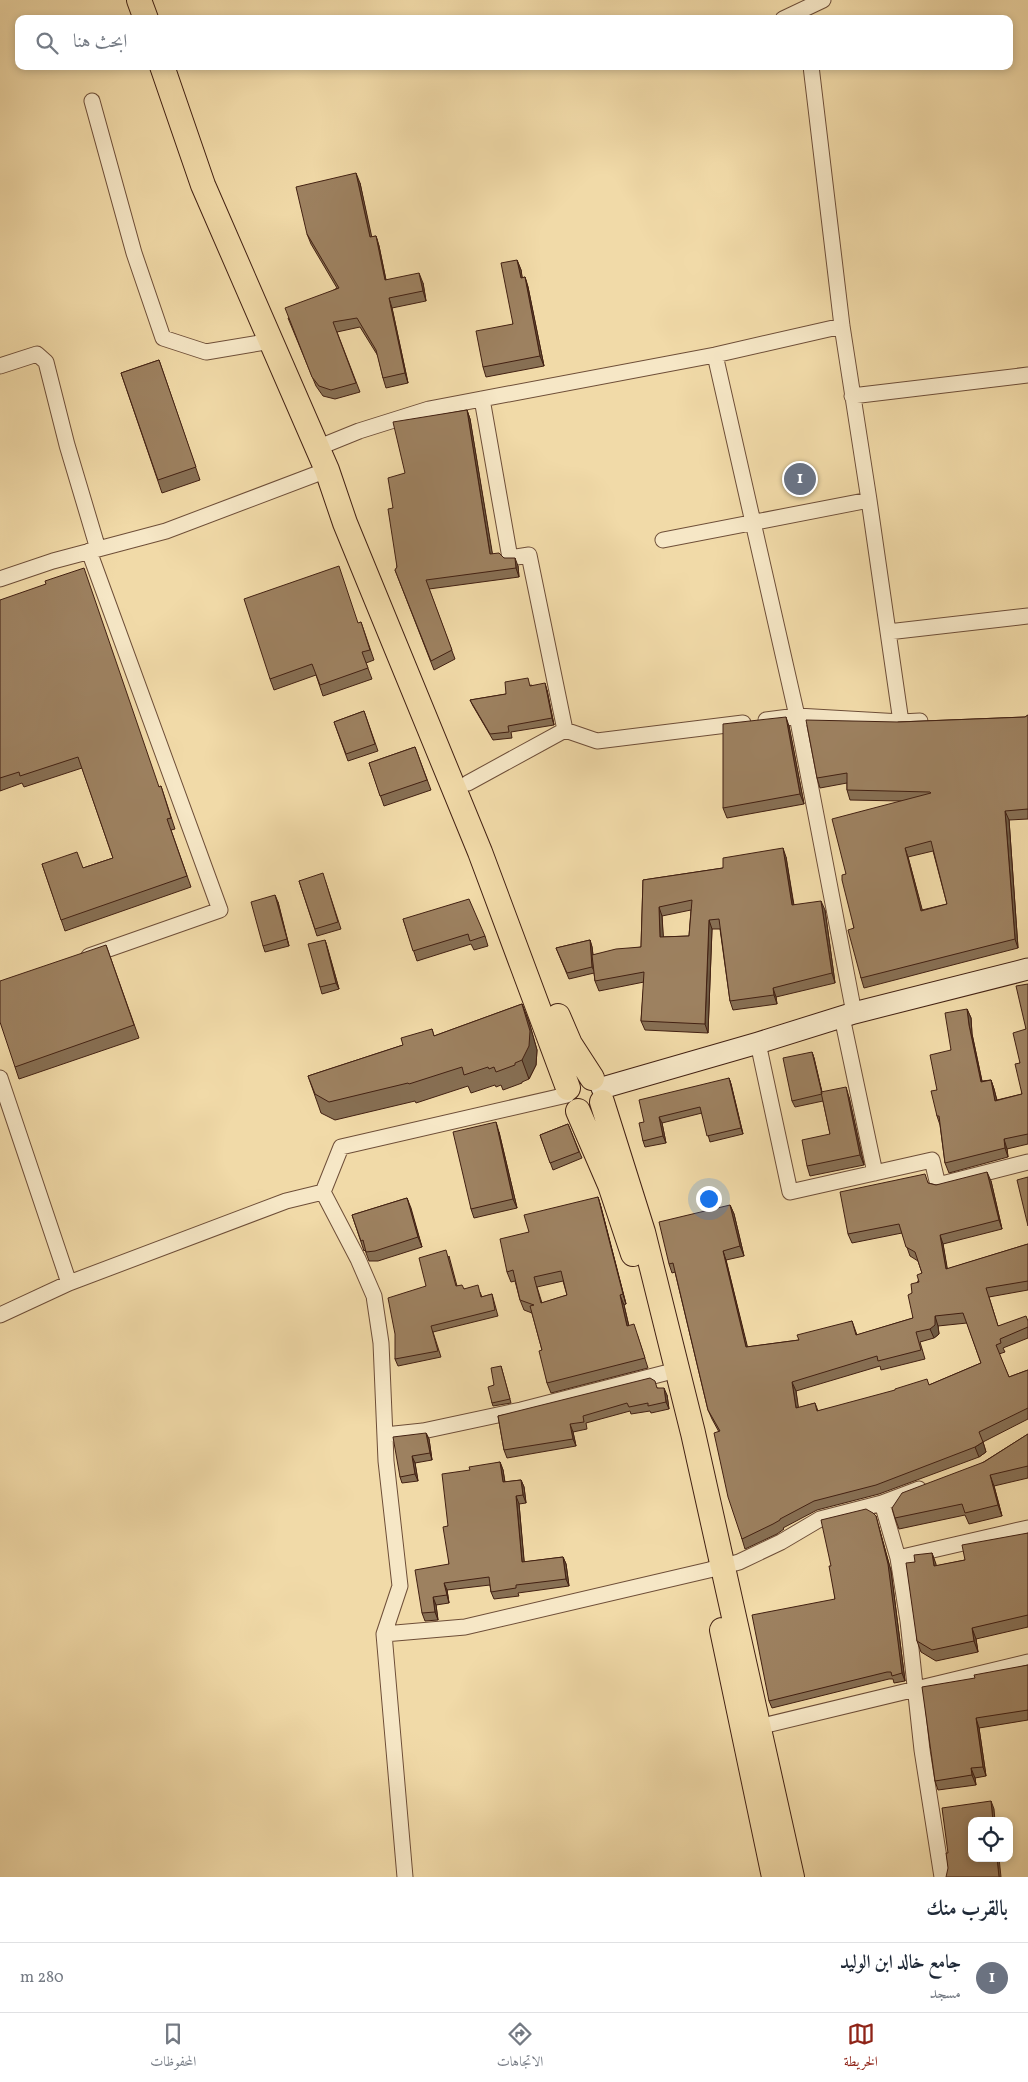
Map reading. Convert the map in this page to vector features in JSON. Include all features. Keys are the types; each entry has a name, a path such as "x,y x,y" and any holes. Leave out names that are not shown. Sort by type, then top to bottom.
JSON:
{"main road":[{"path":"139,0 145,15"},
{"path":"163,70 203,184 327,470 345,524 480,852 571,1098 625,1200 691,1424 717,1568 751,1729 774,1877"},
{"path":"327,470 337,482 354,511 468,783 564,1032 576,1056 599,1089 625,1200 637,1266 717,1568"},
{"path":"571,1098 578,1078 599,1089"},
{"path":"571,1098 592,1111 599,1089"},
{"path":"751,1729 792,1877"}],"street":[{"path":"802,14 823,0"},
{"path":"811,70 842,326 901,722"},
{"path":"92,101 134,253 163,338 206,352 271,341"},
{"path":"317,448 359,431 429,409 715,355 842,326"},
{"path":"0,366 37,354 46,362 94,550 220,910 73,961"},
{"path":"715,355 797,716 875,1173"},
{"path":"852,396 1028,374"},
{"path":"482,399 510,558 529,555 565,730"},
{"path":"0,578 166,531 327,470"},
{"path":"663,540 869,500"},
{"path":"888,632 1028,616"},
{"path":"468,783 565,730 597,741 797,716 901,722 931,721"},
{"path":"599,1089 848,1016 1028,969"},
{"path":"758,1043 790,1192 932,1160 938,1185 1028,1162"},
{"path":"0,1078 3,1096 69,1283"},
{"path":"405,1877 384,1634 400,1586 392,1528 385,1435 382,1343 374,1296 323,1192 341,1147 571,1098"},
{"path":"0,1315 69,1283 286,1201 323,1192"},
{"path":"385,1435 423,1430 520,1410 665,1373"},
{"path":"384,1634 465,1627 717,1568 738,1562 781,1542 820,1519 882,1503 937,1482"},
{"path":"882,1503 898,1558 908,1621 922,1750 942,1877"},
{"path":"898,1558 1028,1528"},
{"path":"751,1729 1028,1662"}],"building":[{"path":"356,173 370,237 376,236 385,280 419,273 423,291 389,298 405,373 383,378 376,350 357,318 333,322 356,383 331,390 319,386 312,377 285,308 339,288 307,234 296,187"},
{"path":"517,260 521,278 525,277 540,356 483,367 476,331 513,324 501,263"},
{"path":"159,360 196,467 158,480 121,373"},
{"path":"467,410 490,554 499,553 504,558 515,558 516,568 426,580 452,650 431,661 395,570 397,567 388,509 393,508 388,478 405,473 393,422"},
{"path":"339,566 358,623 361,622 370,650 362,652 368,668 320,685 312,664 270,679 244,599"},
{"path":"84,568 159,787 161,786 171,818 167,819 187,876 61,920 42,864 77,852 83,868 113,858 78,757 20,776 19,772 0,778 0,600 46,584 45,581"},
{"path":"528,678 530,686 545,683 552,718 508,726 509,732 490,734 470,700 506,694 505,682"},
{"path":"364,711 375,744 346,754 334,722"},
{"path":"1028,715 1028,809 1005,811 1015,939 861,978 848,930 854,928 842,880 842,875 846,874 832,819 931,793 847,790 847,773 817,778 806,720 898,722 1025,717","holes":["931,841 947,904 921,911 905,848"]},
{"path":"786,717 800,794 723,808 723,724"},
{"path":"415,747 427,780 380,796 369,763"},
{"path":"783,848 792,905 821,901 832,973 773,988 774,995 730,1001 719,919 709,920 705,1024 641,1021 644,972 595,981 592,955 616,949 641,947 643,880 723,868 723,858","holes":["692,900 689,936 660,937 659,907"]},
{"path":"323,873 338,922 315,929 299,881"},
{"path":"275,895 287,939 263,946 251,902"},
{"path":"469,899 485,936 470,941 468,934 413,951 403,919"},
{"path":"325,940 336,983 320,987 308,944"},
{"path":"590,940 592,967 567,973 556,948"},
{"path":"106,945 134,1025 15,1067 0,1022 0,981"},
{"path":"1028,984 1028,1134 1004,1139 1005,1148 945,1163 939,1116 937,1116 931,1091 937,1090 930,1055 951,1050 945,1013 967,1009 981,1082 991,1080 995,1101 1022,1094 1015,1064 1020,1063 1013,1033 1026,1029 1016,986"},
{"path":"522,1004 530,1031 529,1046 522,1060 515,1063 515,1065 496,1072 494,1067 489,1069 488,1067 464,1075 462,1067 409,1084 329,1102 315,1094 308,1076 403,1045 401,1038 432,1029 434,1036"},
{"path":"812,1052 822,1094 792,1101 783,1058"},
{"path":"729,1078 741,1128 707,1136 700,1107 659,1117 663,1136 643,1141 639,1123 644,1122 639,1100"},
{"path":"846,1087 860,1155 807,1166 802,1140 830,1134 821,1092"},
{"path":"496,1122 513,1199 471,1209 453,1132"},
{"path":"568,1124 579,1152 550,1163 540,1135"},
{"path":"987,1172 999,1220 940,1235 946,1269 1028,1244 1028,1281 986,1288 998,1326 1026,1316 1028,1321 1028,1327 1000,1339 1001,1343 996,1345 1009,1377 1028,1370 1028,1408 979,1432 983,1442 975,1447 876,1485 814,1501 742,1539 728,1497 714,1433 720,1431 708,1410 673,1263 669,1264 659,1222 730,1205 740,1246 723,1251 746,1347 799,1340 797,1335 852,1321 856,1335 913,1318 908,1295 912,1293 911,1284 919,1282 917,1275 922,1273 915,1252 906,1247 899,1224 848,1234 840,1192 925,1174 928,1183 936,1185","holes":["963,1313 981,1363 929,1385 927,1379 895,1390 817,1411 815,1403 796,1408 792,1382 877,1356 878,1361 921,1350 916,1332 930,1329 935,1325 935,1316"]},
{"path":"1028,1177 1028,1226 1017,1180"},
{"path":"598,1197 623,1294 620,1295 627,1326 634,1324 645,1358 547,1383 539,1351 542,1350 530,1306 534,1305 520,1300 513,1270 507,1272 500,1239 529,1232 524,1215","holes":["561,1271 567,1295 541,1303 534,1277"]},
{"path":"407,1198 418,1237 375,1251 366,1252 352,1215"},
{"path":"446,1250 456,1286 462,1285 464,1289 478,1285 481,1297 492,1294 495,1310 431,1326 438,1351 395,1359 395,1334 388,1298 426,1286 419,1258"},
{"path":"501,1366 510,1399 492,1403 488,1387 494,1385 491,1368"},
{"path":"650,1378 655,1381 657,1388 664,1388 666,1402 648,1406 648,1403 629,1407 627,1403 583,1416 584,1422 570,1424 573,1439 504,1450 498,1416"},
{"path":"426,1433 430,1453 412,1456 415,1474 400,1477 393,1437"},
{"path":"1028,1434 1028,1466 990,1475 998,1505 965,1513 962,1504 895,1518 892,1508 902,1493 984,1462"},
{"path":"500,1462 503,1482 521,1480 523,1495 516,1496 522,1562 563,1557 566,1579 516,1585 516,1588 491,1592 489,1577 444,1583 447,1595 433,1597 435,1612 422,1613 415,1570 449,1564 443,1527 448,1526 442,1474 470,1470 469,1467"},
{"path":"866,1509 876,1516 888,1564 902,1673 892,1676 891,1672 887,1672 769,1701 752,1615 835,1599 829,1566 831,1566 821,1520"},
{"path":"1028,1533 1028,1615 972,1628 974,1641 932,1650 917,1641 906,1563 915,1562 914,1555 932,1553 934,1566 965,1560 962,1545"},
{"path":"1028,1665 1028,1710 976,1718 983,1767 971,1768 972,1775 935,1781 922,1687 975,1678 974,1675"},
{"path":"991,1801 993,1817 968,1817 968,1862 997,1862 999,1877 946,1877 948,1868 946,1853 948,1853 942,1808"}],"place":[{"name":"جامع خالد ابن الوليد","path":"800,479"}]}
